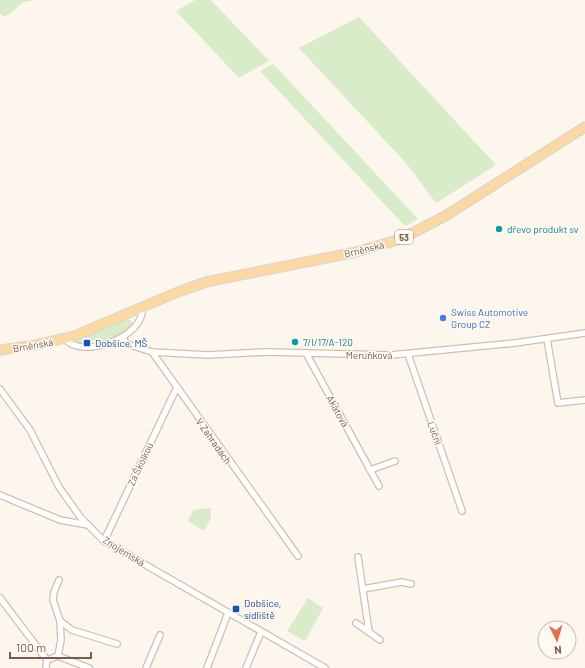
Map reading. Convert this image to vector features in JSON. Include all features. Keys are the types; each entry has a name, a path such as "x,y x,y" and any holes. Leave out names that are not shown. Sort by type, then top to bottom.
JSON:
{"main road":[{"name":"Brněnská","path":"0,350 32,346 65,339 91,330 206,282 356,252 401,238 447,215 585,127"}],"street":[{"path":"142,308 139,321 123,338 128,344 152,352"},
{"name":"Meruňková","path":"152,352 208,355 266,352 366,356 408,354 547,339 585,333"},
{"name":"Brněnská","path":"65,339 74,346 81,346 102,344 123,338"},
{"path":"547,339 558,403 585,400"},
{"name":"V Zahradách","path":"152,352 298,556"},
{"name":"Akátová","path":"306,353 379,486"},
{"name":"Luční","path":"408,354 462,511"},
{"name":"Za Školkou","path":"104,541 177,387"},
{"name":"Znojemská","path":"0,389 30,430 59,487 88,525 104,541 325,668"},
{"path":"370,470 395,461"},
{"path":"0,495 60,520 88,525"},
{"path":"358,557 369,632"},
{"path":"58,656 61,635 60,621 53,600 54,592 59,580"},
{"path":"363,589 402,582 411,584"},
{"path":"0,598 47,660 46,668"},
{"path":"207,668 228,613"},
{"path":"60,621 72,630 118,644"},
{"path":"356,623 380,640"},
{"path":"61,635 72,630"},
{"path":"246,668 261,632"},
{"path":"146,668 160,635"},
{"path":"47,660 58,656 89,668"}],"green space":[{"path":"0,0 36,0 24,2 5,17 0,14"},
{"path":"195,0 211,0 269,61 239,78 176,11"},
{"path":"359,17 496,165 436,203 406,163 299,48"},
{"path":"273,64 418,219 405,226 260,71"},
{"path":"125,319 131,320 132,324 119,336 97,342 76,343 78,339"},
{"path":"211,508 211,518 204,531 188,521 193,510"},
{"path":"308,598 323,608 305,641 287,631"}],"place":[{"name":"dřevo produkt sv","path":"499,229"},
{"name":"Swiss Automotive Group CZ","path":"443,318"},
{"name":"7/I/17/A-120","path":"295,342"},
{"name":"Dobšice, MŠ","path":"87,343"},
{"name":"Dobšice, sídliště","path":"236,609"}]}
